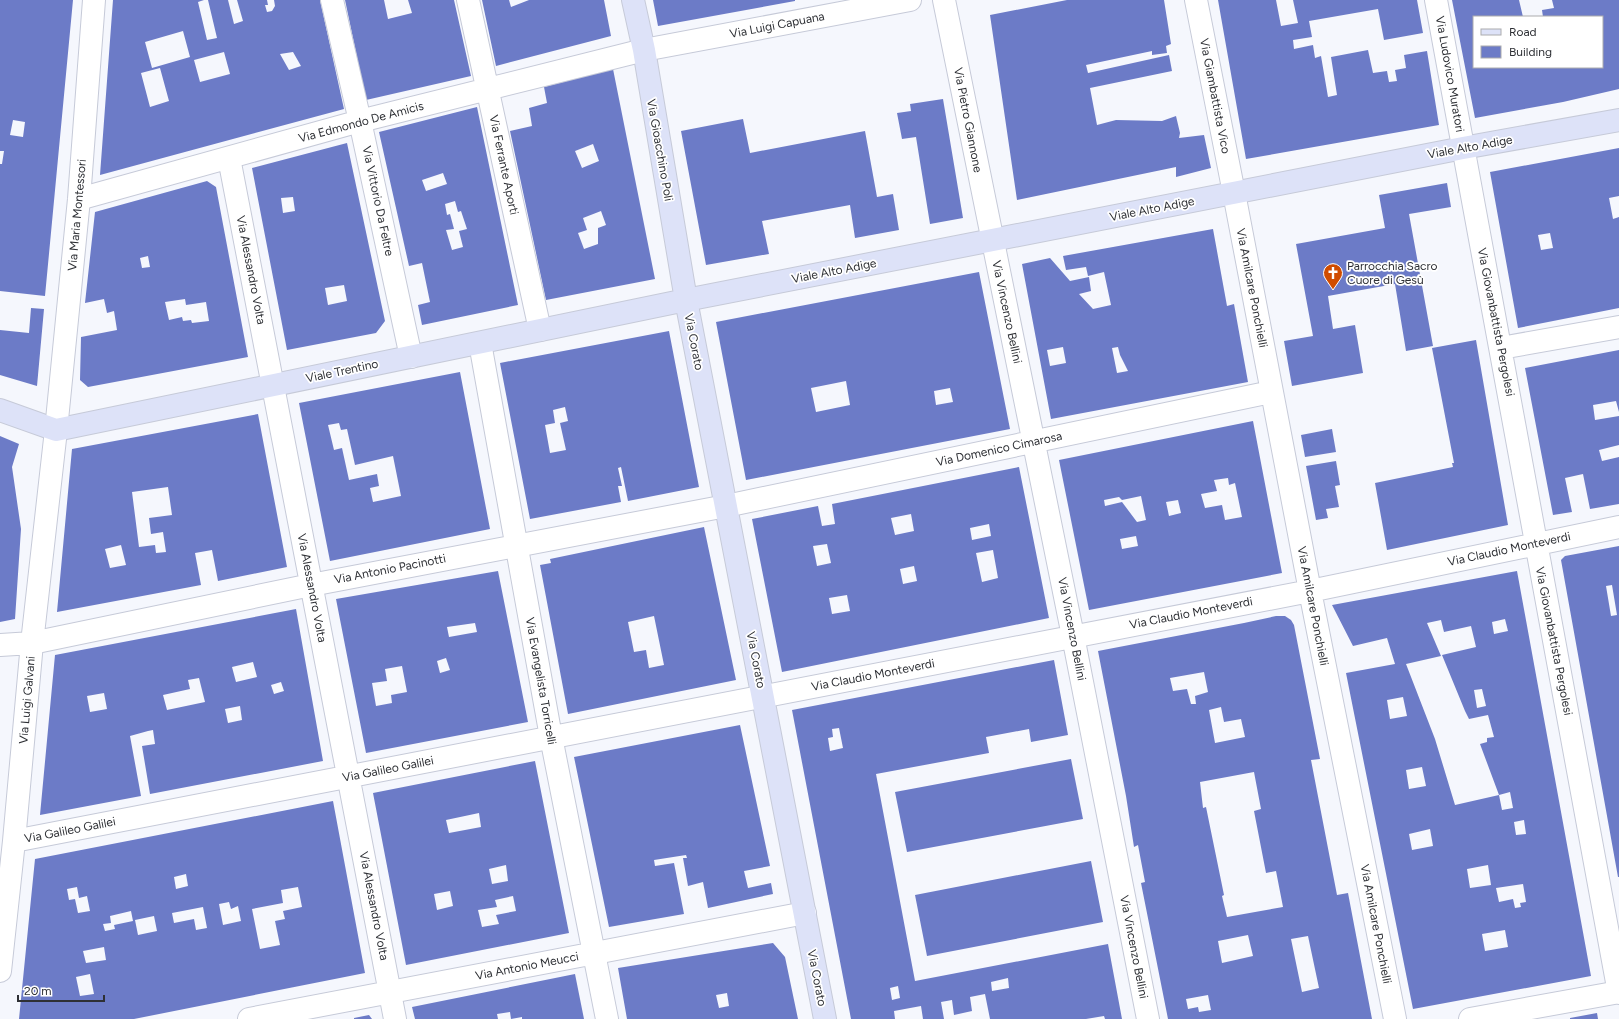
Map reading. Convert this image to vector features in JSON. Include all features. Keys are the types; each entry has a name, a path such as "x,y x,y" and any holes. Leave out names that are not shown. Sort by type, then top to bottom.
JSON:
{"street":[{"name":"Via Maria Montessori","path":"56,430 79,199 94,0"},
{"name":"Via Vittorio Da Feltre","path":"332,0 412,357"},
{"name":"Via Ferrante Aporti","path":"468,0 540,330"},
{"name":"Via Gioacchino Poli","path":"633,0 644,50 686,300"},
{"name":"Via Luigi Capuana","path":"644,50 910,0"},
{"name":"Via Pietro Giannone","path":"944,0 992,240"},
{"name":"Via Giambattista Vico","path":"1196,0 1234,193"},
{"name":"Via Ludovico Muratori","path":"1436,0 1463,148"},
{"name":"Via Edmondo De Amicis","path":"79,199 360,121 644,50"},
{"name":"Viale Alto Adige","path":"686,300 1463,148 1619,120"},
{"name":"Via Giovanbattista Pergolesi","path":"1463,148 1619,992"},
{"name":"Via Alessandro Volta","path":"229,158 396,1019"},
{"name":"Via Amilcare Ponchielli","path":"1234,193 1271,392 1395,1019"},
{"name":"Via Vincenzo Bellini","path":"992,240 1034,441 1148,1019"},
{"name":"Viale Trentino","path":"56,430 686,300"},
{"name":"Via Corato","path":"686,300 825,1019"},
{"path":"1501,348 1619,327"},
{"name":"Via Evangelista Torricelli","path":"480,343 551,737 607,1019"},
{"name":"Via Domenico Cimarosa","path":"726,506 1271,392"},
{"path":"0,410 56,430"},
{"name":"Via Luigi Galvani","path":"0,971 14,841 32,642 56,430"},
{"name":"Via Antonio Pacinotti","path":"0,646 32,642 516,545 726,506"},
{"name":"Via Claudio Monteverdi","path":"763,696 1310,591 1619,527"},
{"name":"Via Galileo Galilei","path":"14,841 763,696"},
{"name":"Via Antonio Meucci","path":"249,1019 805,913"},
{"path":"1470,1019 1619,992"}],"building":[{"path":"0,0 73,0 45,296 0,291 0,164 2,164 4,151 0,151","holes":["13,120 25,122 23,137 10,135"]},
{"path":"113,0 204,0 198,2 207,40 217,38 208,0 228,0 234,24 243,21 237,0 267,0 268,5 265,5 267,12 272,11 275,6 274,0 320,0 344,109 100,175","holes":["183,31 190,57 152,68 145,42","224,52 230,74 200,82 194,60","293,52 301,66 289,70 280,54","160,68 169,101 150,107 141,73"]},
{"path":"345,0 384,0 388,19 412,13 408,0 454,0 471,76 366,100"},
{"path":"482,0 509,0 511,7 529,0 604,0 611,36 496,66"},
{"path":"653,0 795,0 795,1 658,26"},
{"path":"1067,0 1164,0 1171,44 1166,46 1167,53 1152,55 1152,51 1086,65 1088,73 1169,55 1172,71 1090,88 1097,125 1116,120 1162,121 1176,116 1180,133 1179,138 1204,135 1211,168 1176,177 1176,167 1017,200 990,15"},
{"path":"1218,0 1276,0 1281,26 1298,23 1293,0 1417,0 1423,33 1384,40 1378,9 1309,21 1312,37 1293,40 1294,49 1313,45 1315,58 1321,56 1328,97 1337,95 1331,57 1368,50 1373,73 1387,71 1389,82 1397,81 1395,70 1406,68 1404,55 1427,51 1439,125 1246,159"},
{"path":"1452,0 1519,0 1523,16 1473,16 1473,68 1603,68 1603,16 1543,16 1542,10 1554,8 1552,0 1619,0 1619,89 1563,102 1475,118"},
{"path":"613,69 655,279 546,300 510,131 532,126 529,108 547,103 544,87","holes":["593,144 599,161 582,168 575,151","601,211 606,225 598,228 598,244 584,249 578,233 587,230 583,218"]},
{"path":"943,99 963,218 930,224 916,137 902,139 897,113 911,111 910,104"},
{"path":"477,107 518,305 422,325 418,305 430,302 422,263 409,266 379,132","holes":["443,173 447,184 426,191 422,180","455,201 458,212 461,211 467,229 459,231 463,247 452,250 446,230 454,229 450,214 447,215 445,204"]},
{"path":"743,119 750,153 865,131 877,197 893,194 899,230 855,238 850,205 762,221 769,254 706,265 681,131"},
{"path":"347,143 385,321 376,333 287,350 252,168","holes":["293,197 295,211 283,213 281,198","344,285 347,301 328,305 325,288"]},
{"path":"1619,148 1619,196 1609,198 1613,219 1619,217 1619,308 1518,328 1490,172","holes":["1550,233 1553,248 1541,250 1538,235"]},
{"path":"207,181 216,187 248,357 88,387 80,380 81,337 117,330 114,311 107,313 104,299 85,303 95,212","holes":["148,256 150,267 142,268 140,258","185,299 186,305 206,302 209,321 192,323 191,320 183,321 182,317 169,320 165,302"]},
{"name":"Parrocchia Sacro Cuore di Gesù","path":"1447,183 1451,207 1409,214 1433,346 1406,351 1395,284 1328,296 1333,329 1355,325 1363,373 1292,386 1284,341 1313,336 1296,244 1385,228 1379,195"},
{"path":"1213,229 1227,306 1234,304 1248,382 1051,419 1022,264 1050,258 1070,281 1089,277 1091,291 1079,294 1093,309 1111,305 1104,272 1088,276 1086,267 1066,270 1063,256","holes":["1063,347 1066,363 1050,366 1047,350","1118,347 1120,355 1128,371 1117,373 1112,348"]},
{"path":"979,272 1010,429 746,480 716,322","holes":["846,381 850,405 816,412 811,388","950,388 953,402 936,405 934,391"]},
{"path":"31,308 44,309 37,386 0,375 0,330 29,333"},
{"path":"669,331 699,487 628,501 621,467 618,468 622,486 618,486 621,502 530,519 500,363","holes":["565,407 568,421 560,423 566,450 550,453 545,425 555,423 553,410"]},
{"path":"1476,340 1508,525 1387,550 1375,483 1453,467 1452,463 1454,463 1432,348"},
{"path":"1619,350 1619,412 1616,401 1593,405 1595,420 1619,416 1619,445 1599,450 1602,461 1619,457 1619,504 1590,509 1583,474 1565,478 1572,512 1553,515 1525,368"},
{"path":"460,372 490,529 330,561 299,403","holes":["339,423 341,430 347,429 355,465 393,456 401,496 373,502 370,488 379,486 377,474 349,480 342,448 334,450 328,425"]},
{"path":"258,414 287,567 218,581 212,550 195,553 201,585 57,612 72,449","holes":["168,487 172,515 149,518 151,534 163,532 166,552 156,553 155,545 139,547 132,492","121,545 126,565 110,568 105,549"]},
{"path":"1253,421 1282,573 1089,610 1059,460","holes":["1228,478 1229,485 1235,483 1242,517 1225,520 1222,505 1205,508 1201,494 1217,491 1214,480","1141,496 1146,520 1137,522 1122,502 1105,506 1104,500 1119,497 1122,500","1178,500 1181,513 1169,516 1166,502","1136,536 1138,546 1122,549 1120,539"]},
{"path":"1332,429 1336,452 1305,457 1301,435"},
{"path":"0,436 19,444 12,467 21,529 15,619 0,622"},
{"path":"1336,461 1340,485 1335,486 1339,507 1326,509 1328,518 1316,520 1306,466"},
{"path":"1019,467 1049,618 782,672 752,519 818,506 822,526 835,524 832,504","holes":["911,514 914,531 895,535 891,518","989,524 991,536 972,540 970,528","827,544 831,563 817,566 813,546","993,550 998,578 982,582 976,553","914,566 917,581 903,584 900,569","847,595 850,611 832,614 829,598"]},
{"path":"704,527 736,680 568,714 540,565 551,563 550,559","holes":["654,616 664,665 649,668 646,650 634,652 628,622"]},
{"path":"1619,546 1619,877 1561,560 1565,556","holes":["1612,585 1617,615 1611,616 1606,586"]},
{"path":"498,571 528,722 366,753 336,599","holes":["475,623 477,632 449,637 447,627","446,658 450,670 440,673 437,661","402,666 407,692 391,695 392,703 376,706 372,683 387,681 385,669"]},
{"path":"1517,571 1591,976 1413,1009 1346,673 1395,664 1387,638 1353,646 1332,605","holes":["1505,619 1508,631 1494,634 1492,622","1441,620 1444,632 1471,626 1476,647 1442,655 1469,719 1488,715 1494,737 1487,738 1487,742 1480,744 1499,795 1455,805 1435,739 1406,664 1441,656 1427,623","1482,689 1486,706 1477,708 1474,690","1403,697 1407,716 1390,719 1387,700","1422,767 1426,786 1409,789 1406,770","1510,792 1513,808 1502,810 1499,795","1524,820 1526,834 1516,835 1514,822","1430,829 1433,846 1412,850 1409,834","1488,865 1491,885 1470,888 1467,869","1523,884 1526,902 1520,903 1521,907 1515,908 1513,899 1499,902 1496,888","1505,930 1508,947 1485,951 1482,934"]},
{"path":"296,609 323,761 150,794 142,746 155,744 153,730 130,736 141,796 40,815 55,655","holes":["253,662 257,677 236,682 232,667","199,678 205,702 167,710 163,695 190,689 188,680","281,682 284,691 274,694 271,685","104,693 107,709 90,712 87,696","240,706 242,720 228,723 225,709"]},
{"path":"1276,616 1285,616 1291,620 1294,625 1320,759 1311,760 1337,895 1348,893 1372,1019 1168,1019 1141,883 1145,882 1138,845 1134,847 1126,796 1098,651","holes":["1204,672 1208,692 1195,696 1196,704 1191,704 1187,689 1173,691 1170,678","1221,707 1224,722 1241,719 1245,737 1215,743 1209,710","1254,772 1261,809 1254,811 1266,873 1276,871 1283,907 1227,917 1206,807 1203,808 1200,782","1248,935 1253,956 1222,963 1218,941","1308,936 1319,988 1302,992 1291,939","1208,995 1211,1010 1199,1012 1198,1007 1188,1009 1186,999"]},
{"path":"1054,660 1068,735 1031,742 1029,729 986,737 989,753 876,774 915,981 1108,944 1122,1019 1105,1019 1104,1016 1086,1019 990,1019 985,994 970,997 972,1011 954,1015 952,1000 941,1002 944,1019 923,1019 921,1006 894,1011 895,1019 851,1019 792,710","holes":["839,728 843,748 830,751 828,738 833,737 832,729","1008,978 1009,988 992,991 991,982","898,986 900,998 892,1000 890,988"]},
{"path":"740,725 770,866 744,871 748,888 771,883 773,894 708,908 703,882 688,886 683,858 687,858 686,855 654,860 655,866 674,863 684,914 609,927 574,757"},
{"path":"1071,759 1083,819 907,852 895,792"},
{"path":"535,761 569,933 406,965 373,793","holes":["479,813 481,827 449,833 446,820","506,865 508,881 492,884 489,869","450,891 453,906 437,910 434,894","513,896 516,911 496,915 499,924 482,927 478,910 497,907 495,900"]},
{"path":"333,801 365,973 134,1019 19,1019 35,859","holes":["186,874 188,886 176,889 174,877","77,887 79,898 87,896 90,911 78,913 75,899 69,900 67,889","298,887 302,907 283,911 285,919 275,921 280,945 260,949 252,909 283,903 281,890","229,902 231,909 238,906 241,921 223,925 219,904","203,907 207,928 196,930 194,919 174,923 172,913","131,911 133,921 114,925 115,929 105,931 103,924 111,923 110,916","154,916 157,931 138,935 135,920","104,947 106,960 86,963 83,951","90,974 94,994 80,996 76,977"]},
{"path":"1091,861 1103,922 927,956 915,895"},
{"path":"773,943 785,957 798,1019 627,1019 618,968","holes":["727,993 729,1006 719,1008 716,995"]},
{"path":"575,974 584,1019 522,1019 522,1017 511,1019 510,1012 497,1014 498,1019 415,1019 412,1007"},
{"path":"1597,1013 1598,1019 1570,1019 1570,1018"},
{"path":"369,1015 372,1019 354,1019 354,1018"}],"place":[{"name":"Parrocchia Sacro Cuore di Gesù","path":"1333,290"}]}
